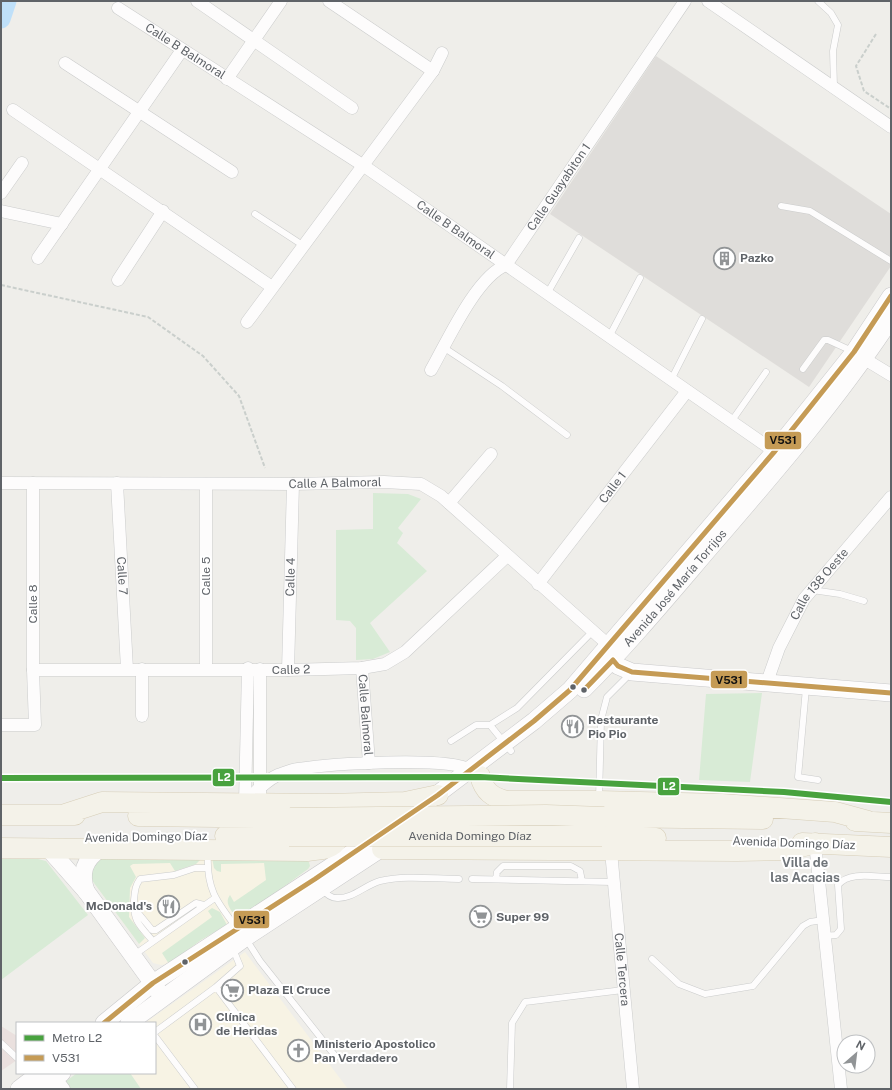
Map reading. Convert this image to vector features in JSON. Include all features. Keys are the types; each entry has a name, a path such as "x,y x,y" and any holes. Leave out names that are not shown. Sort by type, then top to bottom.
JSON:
{"main road":[{"name":"Avenida José María Torrijos","path":"859,355 891,296"},
{"name":"Avenida José María Torrijos","path":"318,884 382,849 508,747 541,728 578,696 610,654 781,456 859,355 891,318"},
{"path":"610,654 618,666 632,672 891,693"},
{"name":"Avenida José María Torrijos","path":"318,884 438,795 475,773"},
{"path":"475,773 489,794 498,800 604,826"},
{"path":"62,815 102,802 255,798 325,804 405,802 438,795"},
{"path":"506,851 498,844 492,834 492,822 496,813 508,802"},
{"path":"1,848 100,849 207,859 308,851 327,848 335,841 339,832 339,822 325,804"},
{"name":"Avenida Domingo Díaz","path":"1,815 62,815 290,827"},
{"name":"Avenida Domingo Díaz","path":"1,839 546,815 604,826 815,843 891,847"},
{"name":"Avenida Domingo Díaz","path":"604,826 868,821 891,823"},
{"path":"382,849 506,851 604,826"},
{"path":"48,848 86,891 164,998"},
{"path":"86,891 82,882 86,862 92,854 100,849"},
{"path":"130,1022 164,998 238,938 318,884 319,866 308,851"},
{"path":"105,1022 153,984 238,938"},
{"path":"114,1022 133,999"},
{"path":"19,1089 48,1078"}],"street":[{"path":"197,1 352,108"},
{"path":"227,79 281,1"},
{"path":"329,1 434,71"},
{"name":"Calle Guayabiton 1","path":"431,370 468,304 496,269 506,265 685,1"},
{"path":"708,1 891,127"},
{"name":"Calle B Balmoral","path":"118,8 364,166 781,456"},
{"path":"38,258 182,50"},
{"path":"248,322 272,287 434,71 442,53"},
{"path":"65,63 232,172"},
{"path":"13,110 163,211 272,287"},
{"path":"1,193 22,163"},
{"path":"1,211 62,224"},
{"path":"118,280 163,211"},
{"path":"859,355 891,375"},
{"name":"Calle 1","path":"538,584 687,391"},
{"path":"449,503 491,454"},
{"name":"Calle A Balmoral","path":"1,483 293,484 384,482 421,484 449,503 538,584 593,631 604,641 610,654"},
{"name":"Calle 8","path":"1,725 35,724 33,670 33,483"},
{"name":"Calle 7","path":"117,483 127,669"},
{"name":"Calle 5","path":"206,484 206,668"},
{"name":"Calle 4","path":"288,670 293,484"},
{"name":"Calle 138 Oeste","path":"768,682 779,648 804,599 891,497"},
{"name":"Calle 2","path":"33,670 206,668 288,670 362,668 385,664 405,652 507,556"},
{"path":"248,668 255,798"},
{"name":"Calle Balmoral","path":"362,668 369,763"},
{"path":"142,669 142,716"},
{"path":"255,798 260,669"},
{"path":"255,798 276,776 296,769 369,763 457,764 475,773"},
{"name":"Calle Tercera","path":"604,826 612,882 633,1089"},
{"path":"815,843 840,1089"}],"lane":[{"path":"818,1 831,13 838,25 833,51 834,87"},
{"path":"782,206 810,211 847,232 891,261"},
{"path":"256,214 304,246"},
{"path":"547,294 578,238"},
{"path":"609,337 640,278"},
{"path":"671,380 702,319"},
{"path":"803,369 824,340 828,340 859,355"},
{"path":"443,347 502,386 567,435"},
{"path":"731,422 766,372"},
{"path":"812,590 840,594 864,601"},
{"path":"451,741 476,725 490,725 517,708 593,631"},
{"path":"604,826 601,720 607,697 632,672"},
{"path":"806,686 798,777 818,780"},
{"path":"490,725 508,747"},
{"path":"153,940 137,923 133,914 135,886 140,879 174,875 195,868 207,859 214,898 238,938 260,961 336,1057"},
{"path":"496,879 497,872 503,866 571,866 580,871 582,881"},
{"path":"824,936 836,935 841,929 838,885 843,879 850,877 891,877"},
{"path":"318,884 330,896 337,898 347,897 378,882 390,879 459,879"},
{"path":"472,879 612,882"},
{"path":"133,956 153,940 214,898"},
{"path":"134,908 148,927 152,930 156,930 196,902 204,906"},
{"path":"652,959 679,984 704,994 754,986 803,926 810,922 823,920"},
{"path":"156,1031 240,966 238,938"},
{"path":"216,986 293,1089"},
{"path":"510,1089 512,1023 525,1002 623,990"},
{"path":"156,1037 195,1089"},
{"path":"1,1043 16,1057"}],"path":[{"path":"876,34 856,66 864,91 891,109"},
{"path":"1,285 148,317 203,356 239,396 265,468"}],"shaded area":[{"path":"656,56 891,214 891,266 809,387 550,214"},
{"path":"105,857 309,862 310,866 241,918 201,940 169,964 161,965 153,963 91,879"},
{"name":"Plaza El Cruce","path":"245,952 348,1089 141,1089 131,1074 156,1074 156,1022 146,1022"},
{"path":"1,1026 16,1035 16,1061 1,1071"}],"green space":[{"path":"373,493 408,494 421,499 398,528 403,533 397,543 427,571 370,623 390,652 373,659 356,660 356,628 350,621 336,620 336,530 373,529"},
{"path":"762,693 750,782 699,780 706,694"},
{"path":"99,858 201,859 196,864 175,871 170,863 133,864 130,866 136,877 130,888 129,917 145,938 139,944 91,879 88,868"},
{"path":"212,858 302,858 309,862 310,866 241,918 236,917 230,909 228,898 230,895 234,902 266,880 264,863 221,864 221,872 214,868"},
{"path":"1,859 38,859 46,861 88,915 1,980"},
{"path":"212,908 220,912 227,925 201,940 169,964 162,953 212,917 208,911"},
{"path":"76,1074 131,1074 141,1089 71,1089 65,1082"}],"waterway":[{"path":"1,19 7,1"}],"metro line":[{"name":"L2","path":"1,778 480,777 784,792 891,802"}],"transit line":[{"name":"V531","path":"105,1022 153,983 315,879 438,795 534,721 570,690 775,451 854,352 891,296"},
{"name":"V531","path":"584,690 613,660 618,666 632,672 891,693"}],"place":[{"name":"Pazko","path":"725,258"},
{"name":"Restaurante Pio Pio","path":"573,727"},
{"name":"McDonald's","path":"168,906"},
{"name":"Super 99","path":"481,917"},
{"name":"Plaza El Cruce","path":"232,990"},
{"name":"Clínica de Heridas","path":"201,1024"},
{"name":"Ministerio Apostolico Pan Verdadero","path":"299,1051"}],"district":[{"name":"Villa de las Acacias","path":"805,870"}]}
